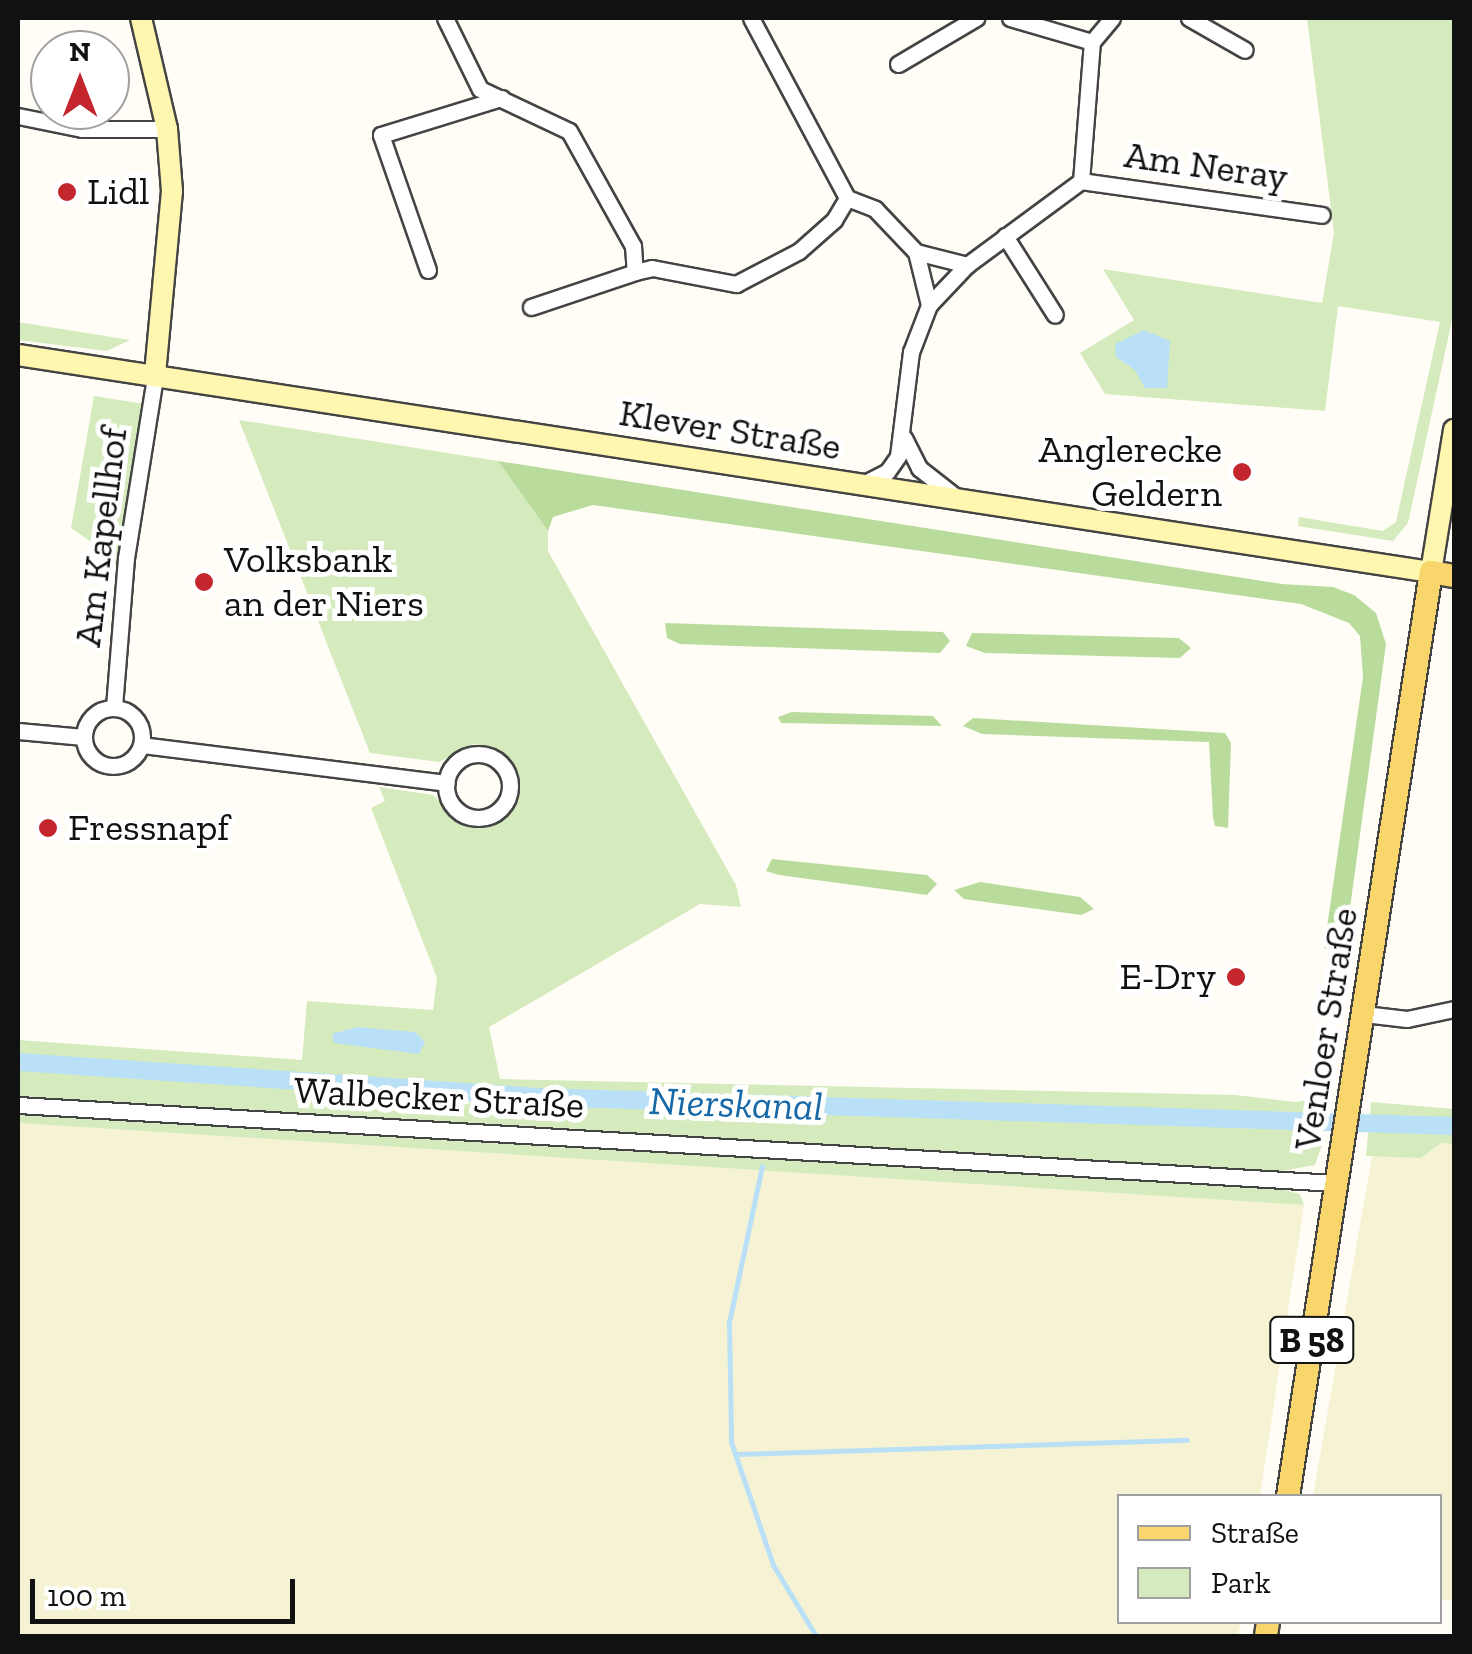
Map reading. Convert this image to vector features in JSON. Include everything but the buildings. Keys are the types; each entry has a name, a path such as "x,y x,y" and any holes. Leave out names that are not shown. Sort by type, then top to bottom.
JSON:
{"main road":[{"path":"140,18 167,129 171,241 155,376"},
{"name":"Klever Straße","path":"18,355 1443,574"},
{"path":"1443,574 1454,430"},
{"name":"Venloer Straße","path":"1288,1494 1350,1095 1443,574"}],"street":[{"path":"445,18 480,89 569,131 633,246 634,272"},
{"path":"751,18 847,198 875,209 916,252 929,305"},
{"path":"898,64 976,18"},
{"path":"1010,18 1092,42 1112,18"},
{"path":"1189,18 1244,50"},
{"name":"Am Neray","path":"1081,181 1092,42"},
{"path":"428,270 381,135 502,98"},
{"path":"18,116 82,129 167,129"},
{"name":"Am Neray","path":"904,438 912,352 929,305 967,265 1081,181 1322,215"},
{"path":"531,307 652,268 736,284 799,251 834,220 847,198"},
{"path":"1004,236 1055,315"},
{"path":"916,252 967,265"},
{"name":"Am Kapellhof","path":"114,708 126,558 155,376"},
{"path":"858,486 887,472 904,438"},
{"path":"904,438 919,468 963,502"},
{"path":"114,708 134,716 142,745 129,762 109,766 91,756 84,737 93,716 114,708"},
{"path":"18,731 84,737"},
{"path":"142,745 446,783"},
{"path":"473,754 494,758 510,783 498,811 478,818 452,803 446,783 455,764 473,754"},
{"path":"1364,1014 1407,1018 1454,1009"},
{"name":"Walbecker Straße","path":"18,1105 1336,1183"}],"shaded area":[{"path":"18,1123 1304,1205 1260,1494 1117,1494 1117,1624 1241,1624 1238,1636 18,1636"},
{"path":"1441,1143 1454,1144 1454,1600 1442,1600 1442,1494 1313,1494 1372,1156 1421,1158"}],"green space":[{"path":"1307,18 1454,18 1454,311 1408,523 1393,541 1298,526 1299,517 1383,531 1396,522 1440,322 1338,306 1325,411 1105,394 1080,353 1134,320 1103,269 1322,303 1334,233"},
{"path":"18,322 130,340 107,351 18,340"},
{"path":"94,396 151,405 124,577 110,555 71,528"},
{"path":"239,420 498,461 548,531 548,551 736,885 741,907 700,904 489,1027 500,1079 1235,1095 1295,1102 1326,1097 1313,1142 1322,1145 1315,1165 1282,1171 18,1096 18,1040 302,1060 307,1001 433,1010 437,978 371,808 385,801 379,787 433,795 462,822 486,825 510,813 518,798 518,772 494,747 473,744 439,762 370,753"},
{"path":"498,461 1282,584 1333,587 1354,595 1376,613 1386,644 1344,952 1324,948 1363,677 1360,636 1349,623 1301,604 593,505 553,517 548,531"},
{"path":"665,623 943,632 950,641 940,653 680,644 667,638"},
{"path":"972,633 1179,638 1191,648 1180,658 985,653 966,646"},
{"path":"792,712 933,716 942,726 781,723 778,717"},
{"path":"973,718 1225,733 1231,743 1228,828 1215,826 1213,817 1209,742 982,734 963,726"},
{"path":"772,859 927,875 937,884 927,895 779,875 766,871"},
{"path":"980,882 1080,897 1094,909 1081,915 964,899 954,890"},
{"path":"1371,1102 1454,1109 1454,1144 1441,1143 1421,1158 1366,1156"},
{"path":"18,1115 1284,1190 1300,1194 1304,1205 18,1123"}],"water":[{"path":"1144,330 1170,341 1167,388 1145,388 1135,370 1116,357 1115,344"},
{"path":"357,1027 415,1032 425,1042 419,1054 334,1043 332,1034"}],"waterway":[{"name":"Nierskanal","path":"18,1062 538,1097 1454,1126"},
{"path":"765,1104 765,1120"},
{"path":"762,1166 729,1322 731,1442 773,1565 816,1636"},
{"path":"736,1454 1187,1440"}],"place":[{"name":"Lidl","path":"67,192"},
{"name":"Anglerecke Geldern","path":"1242,472"},
{"name":"Volksbank an der Niers","path":"204,582"},
{"name":"Fressnapf","path":"48,828"},
{"name":"E-Dry","path":"1236,977"}]}
